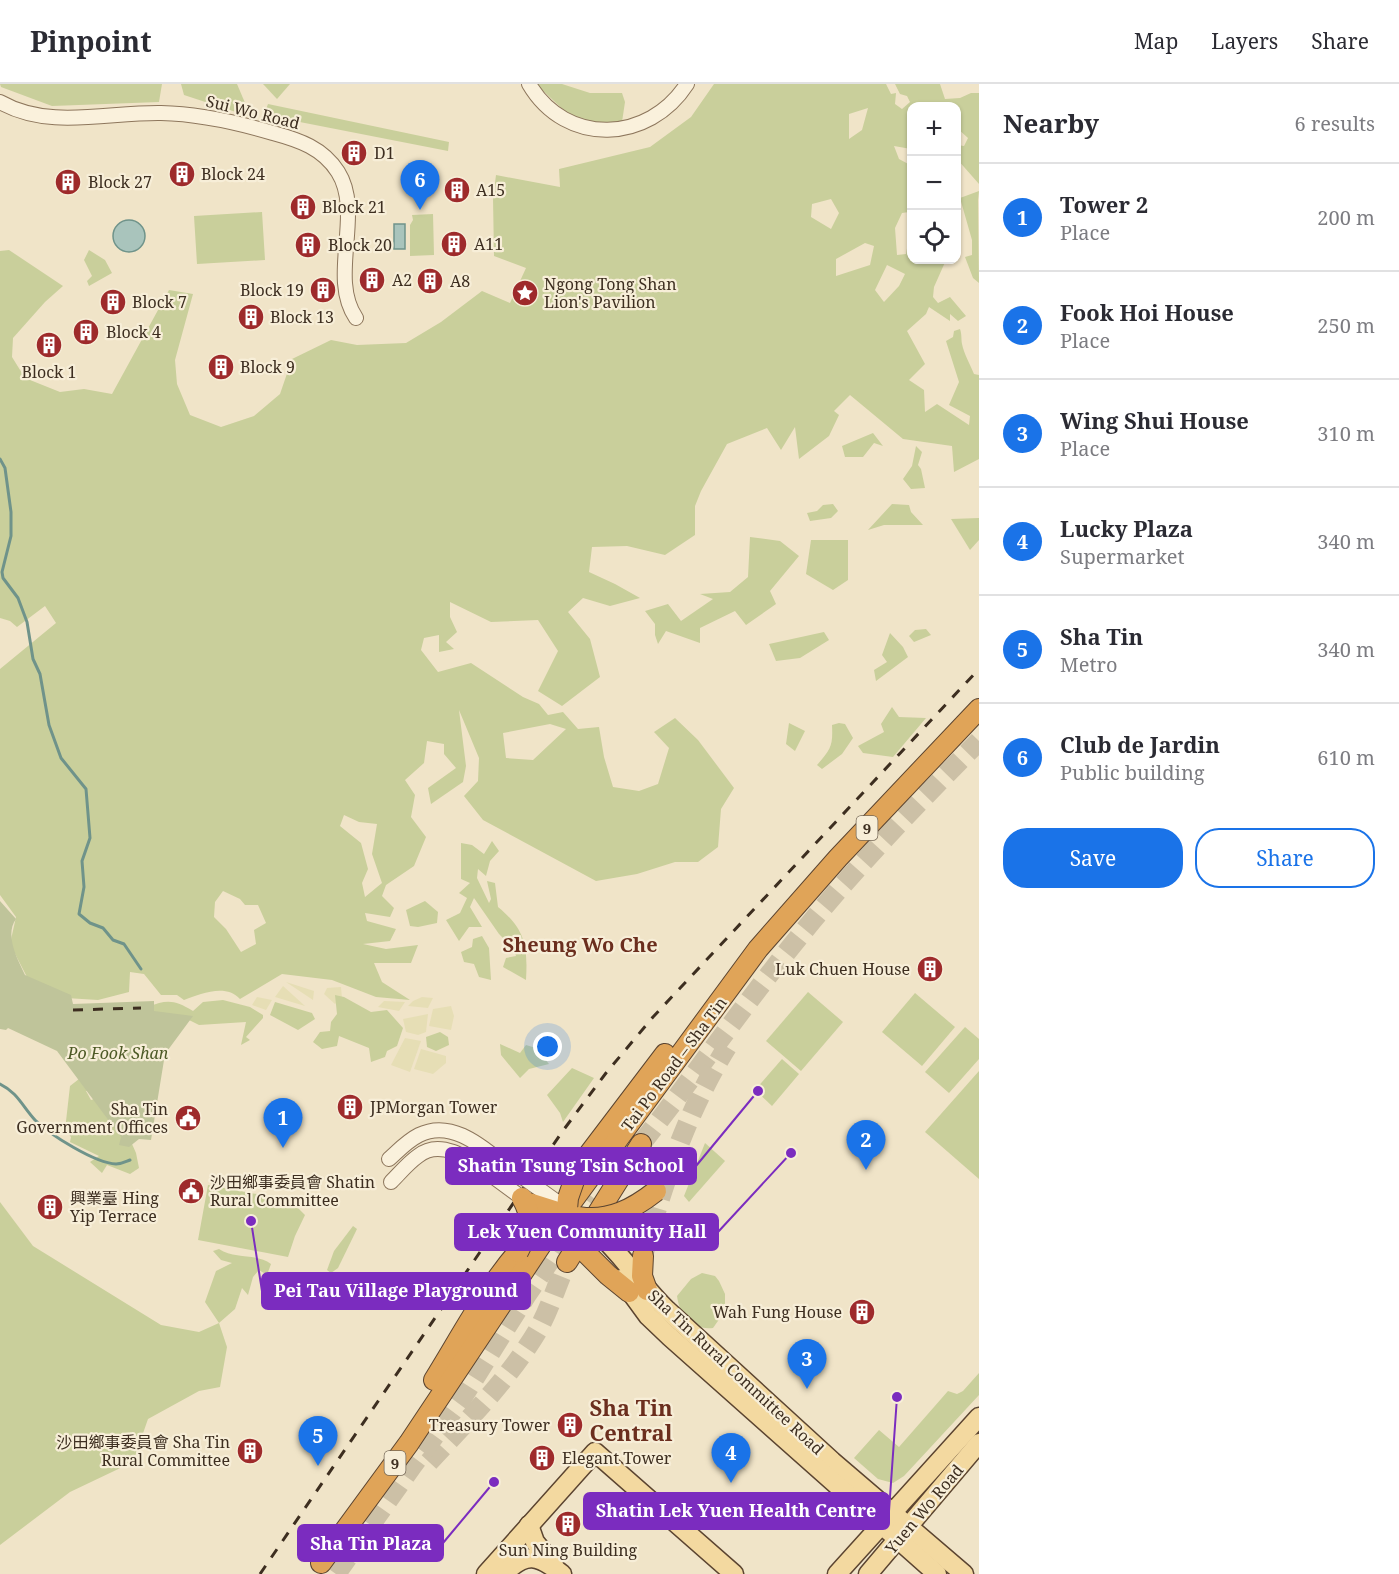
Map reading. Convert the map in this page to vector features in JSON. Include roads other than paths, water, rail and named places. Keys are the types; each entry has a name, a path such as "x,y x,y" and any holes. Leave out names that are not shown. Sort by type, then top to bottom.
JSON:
{"highway":[{"name":"Tai Po Road – Sha Tin","path":"321,1563 409,1443 551,1230 758,949 838,858 979,710"},
{"path":"577,1231 583,1162 638,1087 730,976 758,949"},
{"name":"Tai Po Road – Sha Tin","path":"577,1231 641,1144 621,1163 595,1199"},
{"path":"518,1252 535,1235 549,1229 577,1231 599,1219 627,1211 651,1195 665,1181"},
{"path":"551,1197 562,1197 577,1231 608,1275 638,1291 642,1276 643,1256"},
{"path":"525,1201 577,1231"},
{"path":"354,1517 394,1444 476,1312 518,1252 527,1234 531,1218 525,1201"}],"main road":[{"name":"Sha Tin Rural Committee Road","path":"638,1291 648,1316 702,1354 904,1533 964,1574"},
{"name":"Yuen Wo Road","path":"837,1574 979,1417"},
{"name":"Yuen Wo Road","path":"868,1574 979,1443"},
{"path":"486,1574 595,1452 734,1574"},
{"path":"529,1525 535,1542 561,1574"},
{"name":"Sha Tin Rural Committee Road","path":"904,1533 937,1574"},
{"path":"504,1574 525,1558 536,1558 561,1574"}],"street":[{"path":"529,84 539,98 559,116 580,126 608,130 634,126 651,119 671,104 687,84"},
{"name":"Sui Wo Road","path":"0,102 26,114 51,117 159,113 219,118 302,141 323,154 338,172 347,194 347,300 356,318"},
{"path":"388,1159 418,1135 440,1130 462,1134 551,1197"},
{"path":"391,1182 425,1152 438,1149 448,1150 463,1156 525,1201"}],"water":[{"path":"129,220 140,225 145,236 140,247 129,252 118,247 113,236 118,225"},
{"path":"394,224 405,224 405,249 394,249"}],"waterway":[{"path":"0,459 5,468 11,512 11,536 2,572 3,578 18,598 27,622 33,659 40,674 49,725 61,758 86,789 90,838 82,861 84,887 79,914 90,923 103,928 113,940 124,944 141,969"},
{"path":"0,1084 15,1095 35,1120 73,1147 107,1162 118,1164 130,1160"}],"tunnel":[{"path":"641,1144 812,921 873,852 979,741"},
{"path":"643,1256 659,1202 688,1122 727,1047"},
{"path":"336,1574 459,1403 526,1296 595,1199"},
{"path":"429,1462 487,1399 527,1348 542,1322 567,1262"}],"railway":[{"path":"260,1574 562,1132 606,1073 653,1017 979,669"},
{"path":"73,1010 141,1008"}],"place":[{"name":"D1","path":"354,153"},
{"name":"Block 24","path":"182,174"},
{"name":"Block 27","path":"68,182"},
{"name":"A15","path":"457,190"},
{"name":"Block 21","path":"303,207"},
{"name":"Club de Jardin","path":"420,210"},
{"name":"A11","path":"454,244"},
{"name":"Block 20","path":"308,245"},
{"name":"A2","path":"372,280"},
{"name":"A8","path":"430,281"},
{"name":"Block 19","path":"323,290"},
{"name":"Ngong Tong Shan Lion's Pavilion","path":"525,293"},
{"name":"Block 7","path":"113,302"},
{"name":"Block 13","path":"251,317"},
{"name":"Block 4","path":"86,332"},
{"name":"Block 1","path":"49,345"},
{"name":"Block 9","path":"221,367"},
{"name":"Luk Chuen House","path":"930,969"},
{"name":"Shatin Tsung Tsin School","path":"758,1091"},
{"name":"JPMorgan Tower","path":"350,1107"},
{"name":"Sha Tin Government Offices","path":"188,1118"},
{"name":"Tower 2","path":"283,1148"},
{"name":"Lek Yuen Community Hall","path":"791,1153"},
{"name":"Fook Hoi House","path":"866,1170"},
{"name":"沙田鄉事委員會 Shatin Rural Committee","path":"191,1191"},
{"name":"興業臺 Hing Yip Terrace","path":"50,1207"},
{"name":"Pei Tau Village Playground","path":"251,1221"},
{"name":"Wah Fung House","path":"862,1312"},
{"name":"Wing Shui House","path":"807,1389"},
{"name":"Shatin Lek Yuen Health Centre","path":"897,1397"},
{"name":"Treasury Tower","path":"570,1425"},
{"name":"沙田鄉事委員會 Sha Tin Rural Committee","path":"250,1451"},
{"name":"Elegant Tower","path":"542,1458"},
{"name":"Sha Tin","path":"318,1466"},
{"name":"Sha Tin Plaza","path":"494,1482"},
{"name":"Lucky Plaza","path":"731,1483"},
{"name":"Sun Ning Building","path":"568,1524"}],"district":[{"name":"Sheung Wo Che","path":"580,944"},
{"name":"Sha Tin Central","path":"631,1420"}],"park label":[{"name":"Po Fook Shan","path":"118,1053"}]}
